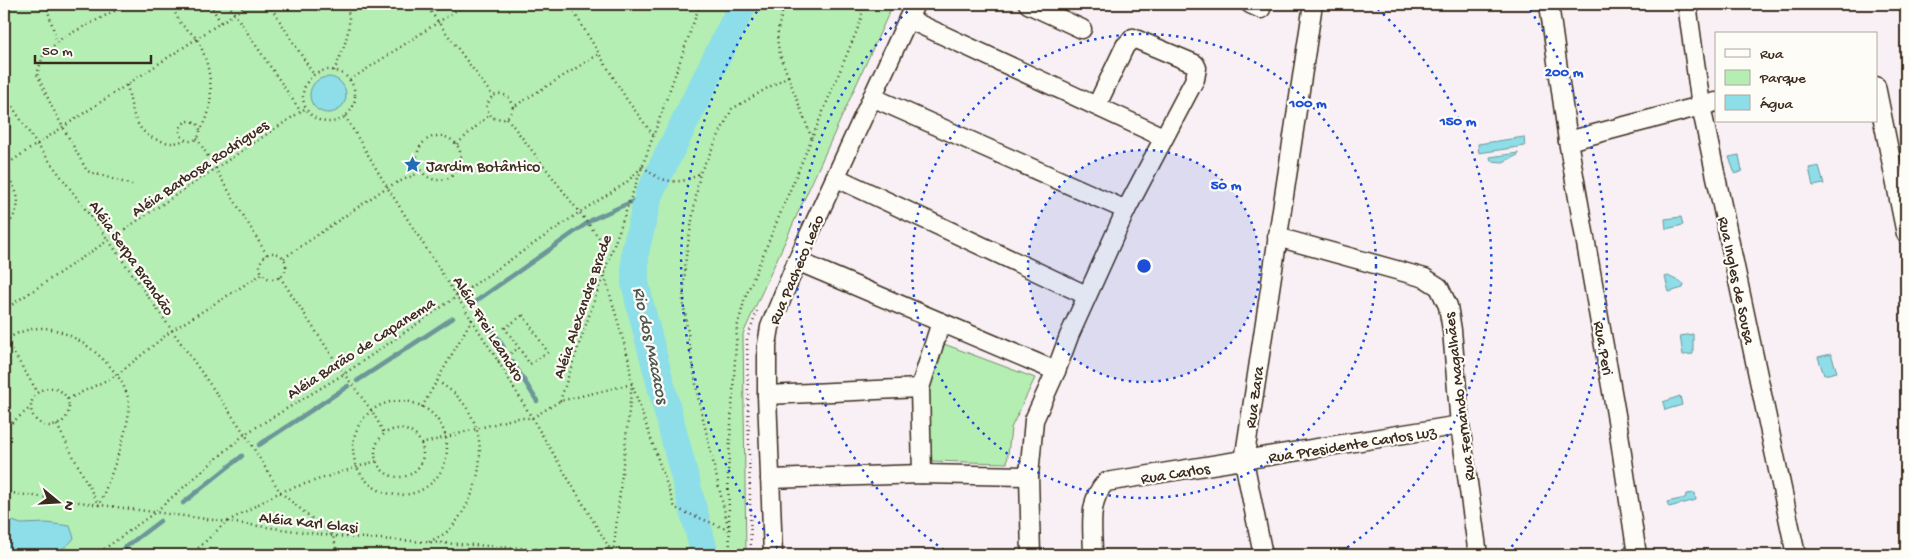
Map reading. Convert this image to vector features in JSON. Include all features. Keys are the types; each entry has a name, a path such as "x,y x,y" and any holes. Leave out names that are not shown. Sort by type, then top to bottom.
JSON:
{"street":[{"path":"1028,4 1082,29"},
{"path":"1277,237 1313,4"},
{"name":"Rua Peri","path":"1549,4 1568,141 1617,420 1637,555"},
{"name":"Rua Ingles de Sousa","path":"1687,4 1709,104 1796,555"},
{"path":"911,11 1163,137"},
{"name":"Rua Pacheco Leão","path":"773,555 768,336 797,261 911,11"},
{"path":"1031,555 1029,476 1034,420 1086,295 1126,210 1198,71 1195,64 1133,38 1125,46 1097,105"},
{"path":"1878,96 1906,234"},
{"path":"872,97 1126,210"},
{"path":"1568,141 1709,104"},
{"path":"835,177 1086,295"},
{"name":"Rua Fernando Magalhães","path":"1277,237 1425,278 1439,287 1448,306 1452,330 1460,425 1478,555"},
{"name":"Rua Zara","path":"1263,555 1244,461 1277,237"},
{"path":"797,261 1056,371"},
{"path":"922,474 920,388 941,322"},
{"path":"768,395 920,388"},
{"name":"Rua Presidente Carlos Luz","path":"1244,461 1460,425"},
{"name":"Rua Carlos","path":"1093,555 1094,503 1098,490 1106,482 1244,461"},
{"path":"770,479 922,474 1029,476"}],"path":[{"path":"4,9 15,4"},
{"path":"46,4 57,42"},
{"path":"128,4 57,42 43,56 37,74 62,127 87,171 132,185"},
{"path":"128,85 135,119 141,131 150,138 173,144 197,138 210,113 211,94 208,69 196,39 180,23 172,4"},
{"path":"210,4 221,22"},
{"path":"228,4 301,112"},
{"path":"4,231 17,212 17,192 4,168 36,143 128,85 249,4"},
{"path":"269,4 314,75"},
{"path":"334,71 346,42 349,11 345,4"},
{"path":"425,4 492,96"},
{"path":"350,80 466,4"},
{"path":"569,4 628,100 654,136"},
{"path":"700,4 643,166 650,174 671,182 684,182 700,173"},
{"path":"785,4 776,31 777,47 812,139"},
{"path":"513,108 508,96 500,94 492,96 487,102 489,114 495,120 507,118 513,108 599,54"},
{"path":"327,70 334,71 340,72 350,80 353,87 354,103 345,116 339,120 324,122 317,119 306,108 303,94 309,80 314,75 327,70"},
{"path":"507,118 600,239 603,270 628,356 632,384 675,508 729,530 698,397 683,301 686,256 700,173 732,109 788,76"},
{"name":"Aléia Serpa Brandão","path":"4,94 36,143 109,241 171,332 245,434 280,492 333,536"},
{"name":"Aléia Barbosa Rodrigues","path":"4,310 306,108"},
{"path":"457,144 489,114"},
{"name":"Aléia Frei Leandro","path":"345,116 387,187 498,361 613,555"},
{"path":"184,140 179,131 184,122 194,121 200,130"},
{"path":"436,136 451,139 457,144 461,159 460,166 450,178 434,180 421,172 417,157 422,143 436,136"},
{"path":"197,138 267,255"},
{"name":"Aléia Barão de Capanema","path":"96,555 154,513 245,434 344,374 580,212 626,183 643,166"},
{"name":"Aléia Alexandre Brade","path":"560,401 603,270 643,166"},
{"path":"284,258 387,187 421,172"},
{"path":"262,274 260,262 267,255 274,253 284,258"},
{"path":"262,274 272,279 280,277 286,270 284,258"},
{"path":"68,399 117,375 171,332 262,274"},
{"path":"280,277 344,374 372,411 384,433"},
{"path":"523,315 548,352 530,364 518,348 505,328 523,315"},
{"path":"422,407 472,319"},
{"path":"37,392 4,339 26,329 44,328 80,341 98,354 117,375 127,392 129,414 100,506"},
{"path":"498,361 518,348"},
{"path":"429,542 448,531 469,502 480,469 480,442 477,429 464,404 456,394 438,381"},
{"path":"421,444 516,418 532,418 560,401 632,384"},
{"path":"613,555 632,384"},
{"path":"54,388 60,390 68,399 69,412 57,425 45,426 34,419 30,408 33,397 42,389 54,388"},
{"path":"400,401 422,407 437,420 446,438 446,452 440,472 426,487 414,493 393,495 374,488 364,479 356,467 353,456 355,432 361,422 372,411 389,402 400,401"},
{"path":"4,429 30,408"},
{"path":"57,425 100,506"},
{"path":"405,429 418,438 421,444 422,460 413,472 406,476 390,475 383,471 376,460 376,444 384,433 390,430 405,429"},
{"path":"190,555 225,523 280,492 376,460"},
{"name":"Aléia Karl Glasi","path":"4,492 333,536 613,555"},
{"path":"333,536 338,555"}],"green space":[{"name":"Jardim Botântico","path":"4,4 893,4 743,334 746,555 4,555"},
{"path":"944,344 1035,378 1011,428 1007,463 926,461 927,389"}],"water":[{"path":"328,77 335,78 341,82 345,88 345,102 341,108 335,112 328,113 321,112 315,108 311,102 310,95 311,88 315,82 321,78"},
{"path":"1524,137 1525,146 1479,153 1478,144"},
{"path":"1518,153 1518,155 1503,162 1491,161 1490,157"},
{"path":"1739,155 1742,171 1735,174 1729,157"},
{"path":"1819,166 1824,184 1813,186 1809,168"},
{"path":"1681,217 1683,225 1666,229 1665,219"},
{"path":"1668,276 1684,284 1683,288 1669,292 1665,277"},
{"path":"1693,334 1693,354 1683,355 1680,336"},
{"path":"1831,354 1837,372 1824,375 1818,357"},
{"path":"1680,396 1682,405 1665,410 1663,402"},
{"path":"1695,493 1696,500 1669,507 1667,502 1685,498 1686,494"},
{"path":"4,518 21,524 47,523 70,526 74,538 64,547 50,552 41,554 14,553 8,550 3,543"}],"waterway":[{"name":"Rio dos Macacos","path":"703,555 704,551 640,305 635,282 635,252 649,194 743,4"},
{"path":"472,304 593,219 649,194"},
{"path":"483,314 504,348"},
{"path":"357,381 453,318"},
{"path":"512,361 537,401"},
{"path":"259,445 348,386"},
{"path":"183,503 242,456"},
{"path":"115,555 160,521"}],"place":[{"name":"Jardim Botântico","path":"412,165"}]}
